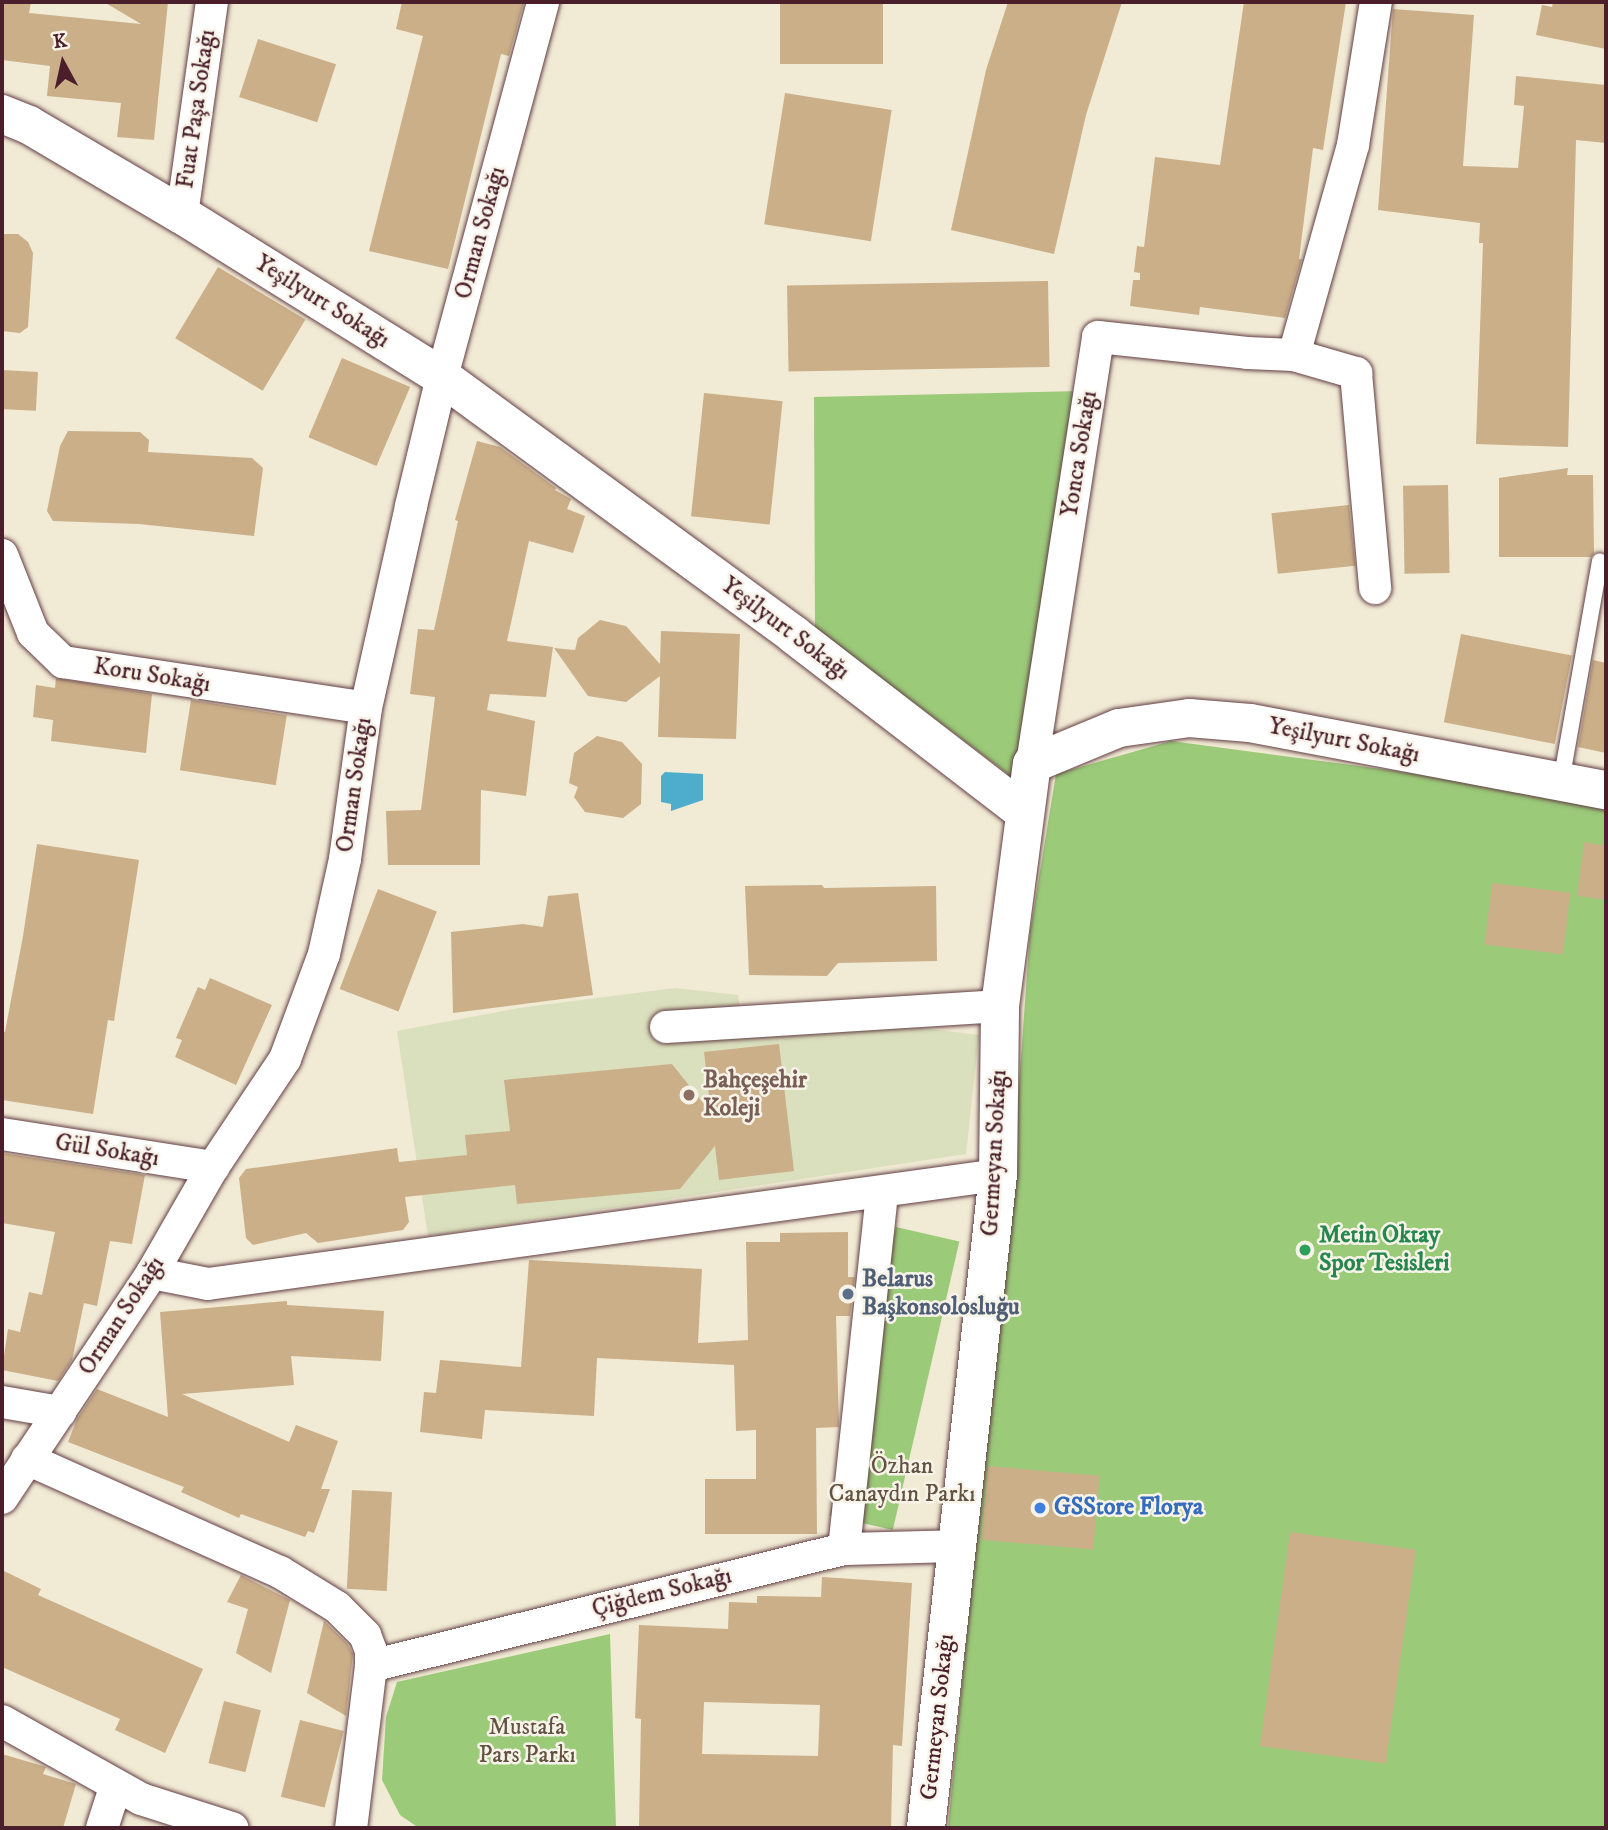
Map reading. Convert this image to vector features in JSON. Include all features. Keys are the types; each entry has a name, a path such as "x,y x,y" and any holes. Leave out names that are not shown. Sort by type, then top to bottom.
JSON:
{"main road":[{"name":"Yeşilyurt Sokağı","path":"2,114 29,125 182,215 442,377 794,635 1024,812"},
{"name":"Yeşilyurt Sokağı","path":"1032,764 1119,728 1189,718 1250,723 1606,790"},
{"path":"1024,812 1032,764"},
{"name":"Germeyan Sokağı","path":"926,1828 998,1175 1000,1006 1024,812"}],"street":[{"name":"Fuat Paşa Sokağı","path":"182,215 212,2"},
{"name":"Orman Sokağı","path":"2,1498 152,1273 213,1167 285,1059 324,954 345,859 366,708 442,377 543,2"},
{"path":"1294,355 1353,145 1376,2"},
{"name":"Yonca Sokağı","path":"1032,764 1098,337 1247,353 1294,355 1356,373 1375,588"},
{"name":"Koru Sokağı","path":"2,555 33,633 62,662 366,708"},
{"path":"666,1027 1000,1006"},
{"name":"Gül Sokağı","path":"2,1134 213,1167"},
{"path":"152,1273 208,1284 998,1175"},
{"path":"844,1549 882,1193"},
{"path":"2,1402 60,1412"},
{"path":"27,1459 280,1572 337,1607 365,1635 371,1651 371,1666 351,1828"},
{"name":"Çiğdem Sokağı","path":"371,1666 844,1549 957,1546"},
{"path":"2,1721 141,1799 232,1828"},
{"path":"102,1828 116,1785"}],"lane":[{"path":"1561,782 1600,561"}],"shaded area":[{"name":"Bahçeşehir Koleji","path":"675,988 738,995 743,1031 914,1027 979,1035 966,1154 428,1236 397,1031 519,1008"}],"green space":[{"path":"1080,391 1016,780 815,628 814,397"},
{"name":"Metin Oktay Spor Tesisleri","path":"1171,741 1606,799 1606,1828 948,1828 1017,1114 1030,932 1056,774"},
{"name":"Özhan Canaydın Parkı","path":"896,1227 959,1242 893,1530 829,1515"},
{"name":"Mustafa Pars Parkı","path":"610,1634 616,1828 419,1828 400,1815 382,1780 386,1717 397,1682"}],"water":[{"path":"665,772 703,774 703,800 671,811 671,804 661,802 661,776"}],"building":[{"path":"2,2 31,2 29,13 141,24 104,2 168,2 154,140 117,137 121,103 47,96 50,66 2,60"},
{"path":"402,2 524,2 509,56 501,54 448,269 369,251 423,36 396,29"},
{"path":"780,2 883,2 883,64 780,64"},
{"path":"1008,2 1122,2 1086,115 1054,254 951,230 986,70"},
{"path":"1244,2 1346,2 1323,150 1313,148 1299,259 1302,259 1285,318 1200,307 1199,315 1130,306 1133,280 1140,280 1140,273 1134,272 1137,246 1144,247 1155,157 1220,165"},
{"path":"1553,2 1606,2 1606,49 1536,35 1542,5 1552,7"},
{"path":"1393,9 1474,15 1463,166 1518,168 1524,106 1514,105 1516,76 1606,85 1606,143 1576,140 1568,447 1476,444 1483,243 1479,243 1480,223 1378,210"},
{"path":"258,39 336,64 317,122 239,97"},
{"path":"785,93 892,110 871,241 764,224"},
{"path":"2,234 18,234 28,242 33,253 28,327 20,333 2,331"},
{"path":"218,267 305,320 263,391 175,338"},
{"path":"1048,281 1050,367 789,372 787,286"},
{"path":"342,358 410,387 377,466 308,437"},
{"path":"2,370 38,372 36,411 2,409"},
{"path":"704,393 783,401 770,525 691,516"},
{"path":"68,431 140,432 149,440 148,452 252,458 263,468 254,536 139,524 53,521 47,511 60,446"},
{"path":"477,441 500,447 556,488 555,490 571,499 567,509 585,516 573,553 529,541 507,641 553,647 546,697 490,694 487,710 535,721 526,796 481,790 480,865 388,865 386,811 421,810 435,697 410,694 418,629 434,630 458,521 455,520"},
{"path":"1568,468 1567,475 1593,475 1594,553 1591,557 1499,557 1499,478"},
{"path":"1448,485 1450,573 1405,574 1403,486"},
{"path":"1349,505 1355,566 1278,574 1271,513"},
{"path":"600,620 626,626 660,664 661,631 740,634 736,739 658,737 660,676 626,702 588,696 554,648 575,650 578,638"},
{"path":"1461,634 1572,656 1555,744 1444,722"},
{"path":"1593,660 1606,663 1606,753 1578,747"},
{"path":"56,678 152,694 146,753 51,741 53,720 33,717 36,685 55,688"},
{"path":"191,700 287,715 276,785 180,770"},
{"path":"597,736 622,742 642,764 641,804 623,818 585,812 574,797 578,787 569,783 574,753"},
{"path":"1584,842 1606,846 1606,900 1577,896"},
{"path":"37,844 139,860 114,1021 108,1020 93,1114 2,1100 2,1031 5,1032 23,936"},
{"path":"1492,883 1570,893 1563,954 1484,945"},
{"path":"822,885 824,888 936,886 937,961 838,963 827,976 749,975 745,886"},
{"path":"378,889 437,912 398,1011 340,989"},
{"path":"578,893 593,995 453,1013 451,932 523,924 543,927 548,896"},
{"path":"210,978 272,1005 236,1085 175,1057 182,1040 176,1038 198,987 205,990"},
{"path":"779,1044 794,1171 719,1180 715,1146 680,1189 517,1204 515,1185 405,1197 409,1222 403,1230 318,1243 306,1233 253,1245 246,1238 239,1178 246,1169 397,1148 399,1162 467,1155 465,1135 510,1131 504,1080 672,1064 711,1113 704,1052"},
{"path":"2,1153 145,1175 132,1244 110,1241 97,1306 84,1303 72,1360 58,1381 2,1370 8,1329 20,1332 29,1292 42,1295 55,1232 2,1223"},
{"path":"848,1232 848,1277 855,1277 850,1316 836,1316 839,1427 816,1428 817,1534 705,1534 705,1479 756,1479 756,1430 736,1431 734,1365 597,1358 594,1416 485,1410 482,1439 420,1432 424,1392 436,1393 440,1360 521,1367 529,1260 702,1269 698,1343 748,1340 746,1242 780,1242 780,1233"},
{"path":"287,1301 287,1305 384,1311 381,1361 291,1356 294,1385 182,1394 289,1442 296,1425 338,1441 321,1489 330,1489 314,1533 308,1531 305,1537 241,1514 239,1518 181,1492 184,1487 68,1442 77,1419 97,1389 168,1417 160,1312"},
{"name":"GSStore Florya","path":"988,1466 1100,1476 1093,1549 982,1540"},
{"path":"352,1490 392,1492 387,1591 347,1589"},
{"path":"1290,1532 1416,1550 1386,1764 1260,1746"},
{"path":"2,1570 41,1589 38,1595 203,1669 165,1753 115,1730 120,1719 2,1667"},
{"path":"241,1575 290,1600 271,1673 236,1653 248,1609 227,1602"},
{"path":"822,1577 912,1583 902,1746 893,1745 891,1828 639,1828 641,1719 635,1718 639,1625 728,1629 729,1602 757,1603 757,1596 821,1597","holes":["704,1702 820,1705 818,1756 702,1754"]},
{"path":"324,1621 347,1643 353,1654 346,1716 307,1693"},
{"path":"224,1701 261,1710 245,1772 209,1763"},
{"path":"300,1720 344,1731 325,1808 281,1797"},
{"path":"2,1754 46,1767 43,1774 76,1784 63,1828 2,1828"}],"place":[{"name":"Bahçeşehir Koleji","path":"689,1095"},
{"name":"Metin Oktay Spor Tesisleri","path":"1305,1250"},
{"name":"Belarus Başkonsolosluğu","path":"848,1294"},
{"name":"GSStore Florya","path":"1040,1508"}]}
